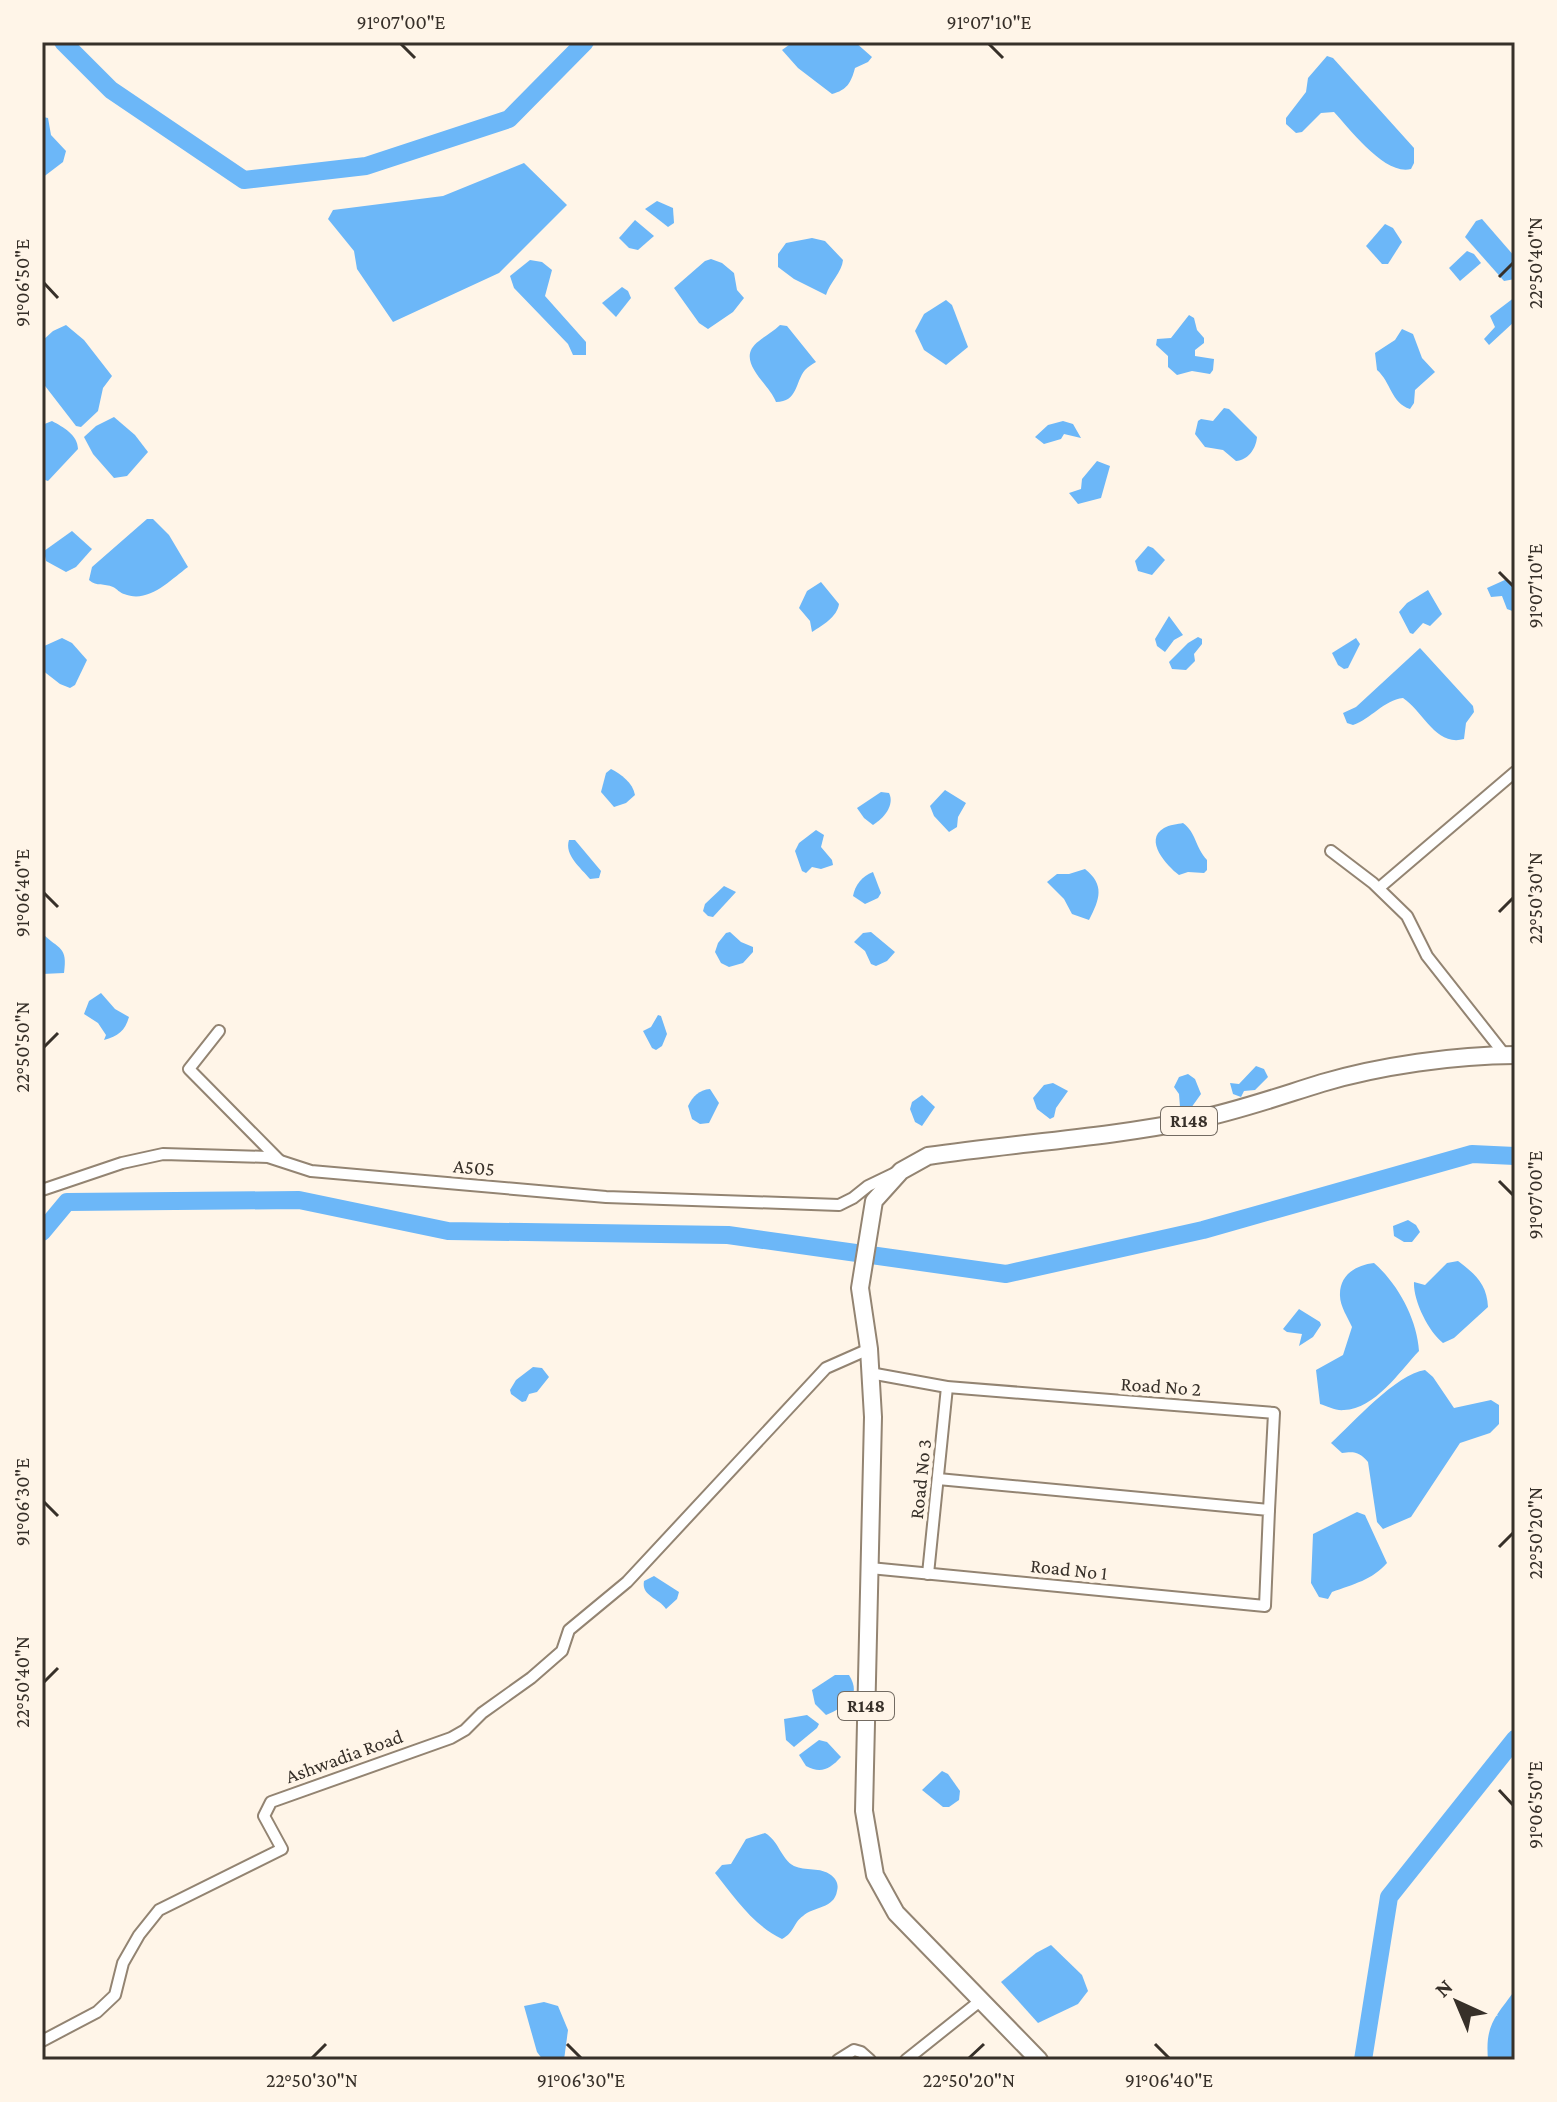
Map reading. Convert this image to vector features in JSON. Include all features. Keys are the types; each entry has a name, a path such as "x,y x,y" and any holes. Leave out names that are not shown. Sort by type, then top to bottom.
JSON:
{"main road":[{"name":"R148","path":"1039,2060 896,1913 875,1875 864,1811 873,1417 869,1349 860,1288 874,1201 901,1171 928,1156 1195,1120 1277,1099 1325,1082 1410,1065 1510,1055"}],"street":[{"path":"1379,888 1515,772"},
{"path":"1331,851 1379,888 1407,916 1427,956 1510,1055"},
{"path":"219,1031 189,1069 280,1161"},
{"name":"A505","path":"42,1190 122,1163 163,1154 268,1157 311,1171 606,1197 839,1205 868,1186 901,1171"},
{"name":"Ashwadia Road","path":"42,2041 97,2012 115,1995 123,1963 139,1935 159,1910 282,1849 264,1816 271,1802 451,1738 465,1730 482,1713 562,1651 569,1630 627,1582 826,1368 869,1349"},
{"path":"870,1373 947,1387"},
{"name":"Road No 3","path":"928,1574 947,1387"},
{"name":"Road No 2","path":"947,1387 1274,1413 1269,1510"},
{"path":"938,1479 1269,1510"},
{"name":"Road No 1","path":"870,1568 1265,1606 1269,1510"},
{"path":"906,2060 980,2001"},
{"path":"838,2060 854,2050 870,2060"}],"water":[{"path":"793,42 855,42 872,57 855,68 845,88 832,94 798,68 782,50"},
{"path":"1327,56 1333,58 1414,148 1411,169 1401,169 1379,159 1334,112 1321,113 1302,132 1296,133 1286,124 1286,118 1306,92 1308,78"},
{"path":"43,117 48,118 51,135 66,151 63,162 42,178"},
{"path":"524,163 567,205 499,273 393,322 357,269 354,251 328,219 333,210 443,196"},
{"path":"657,201 673,208 674,223 668,227 645,209"},
{"path":"1482,219 1515,257 1515,279 1504,281 1465,237 1476,221"},
{"path":"635,220 654,236 638,250 629,248 619,238"},
{"path":"1385,224 1393,228 1402,242 1388,264 1382,264 1366,246"},
{"path":"812,238 825,241 843,260 826,295 778,267 778,254 786,243"},
{"path":"1467,251 1481,263 1460,281 1449,268"},
{"path":"711,259 734,273 737,290 744,298 733,312 708,329 699,323 674,288"},
{"path":"530,260 542,262 552,270 545,296 586,342 586,355 573,355 568,344 514,288 510,276"},
{"path":"622,287 631,298 616,317 602,303"},
{"path":"1515,297 1515,321 1489,345 1484,339 1495,327 1490,316"},
{"path":"946,300 952,305 968,347 946,365 924,350 915,331 924,314"},
{"path":"1189,315 1194,318 1197,330 1204,338 1204,343 1195,350 1195,356 1214,359 1210,374 1192,371 1177,375 1168,367 1168,356 1156,345 1157,339 1171,338"},
{"path":"66,325 84,340 112,376 103,388 98,411 81,427 76,426 42,382 42,341"},
{"path":"780,325 787,326 816,362 805,370 788,399 776,402 755,372 750,356 752,348"},
{"path":"1402,329 1413,334 1422,358 1435,372 1415,390 1410,409 1399,402 1377,370 1375,353 1395,340"},
{"path":"1224,408 1229,409 1257,437 1251,453 1244,459 1236,461 1223,450 1205,447 1195,434 1198,421 1213,421"},
{"path":"114,417 135,435 148,452 127,476 114,478 93,454 84,437 96,426"},
{"path":"52,421 73,436 78,449 48,481 42,479 42,425"},
{"path":"1063,421 1073,424 1081,438 1064,434 1061,439 1044,444 1035,437 1048,425"},
{"path":"1097,461 1110,466 1101,498 1078,504 1069,493 1081,489 1082,479"},
{"path":"147,519 153,519 169,535 188,567 159,589 142,596 124,594 113,587 89,580 92,567"},
{"path":"72,531 92,549 76,567 66,572 46,561 44,551"},
{"path":"1148,546 1165,560 1152,575 1138,571 1135,561"},
{"path":"1507,579 1515,585 1515,612 1507,609 1502,596 1491,597 1487,588"},
{"path":"821,582 839,604 832,617 812,632 810,621 799,608 807,591"},
{"path":"1428,590 1442,614 1430,626 1423,623 1413,634 1410,633 1399,612"},
{"path":"1169,616 1183,635 1174,640 1165,652 1157,646 1155,639"},
{"path":"1198,637 1202,639 1202,644 1194,654 1195,661 1186,670 1172,669 1169,662"},
{"path":"62,638 72,643 87,660 75,685 70,688 42,670 42,647"},
{"path":"1356,638 1360,644 1348,668 1344,669 1332,653"},
{"path":"1420,648 1473,706 1474,712 1466,723 1464,739 1445,738 1403,698 1390,702 1360,722 1353,725 1347,723 1343,713 1356,707"},
{"path":"611,769 626,779 635,795 626,803 614,807 601,792 606,773"},
{"path":"945,790 966,803 958,817 957,827 949,832 934,816 930,806"},
{"path":"881,792 889,793 891,802 884,815 873,825 857,808"},
{"path":"1183,823 1207,860 1204,873 1179,875 1156,846 1158,833 1166,827"},
{"path":"816,830 824,835 821,847 833,865 821,869 812,867 806,873 802,871 795,851 799,843"},
{"path":"569,840 575,840 601,871 599,878 590,879 574,861 569,851"},
{"path":"1085,869 1096,881 1099,893 1089,920 1072,914 1064,899 1047,882 1057,874"},
{"path":"873,872 881,893 878,898 865,904 853,896 854,892 862,878"},
{"path":"724,886 736,892 713,917 708,916 703,911 705,904"},
{"path":"730,932 753,947 753,952 743,963 729,967 721,963 715,952 718,943"},
{"path":"871,932 895,952 887,961 876,966 854,942 863,933"},
{"path":"42,933 63,953 64,973 42,974"},
{"path":"101,993 115,1009 129,1017 120,1032 104,1040 106,1035 98,1023 84,1014 89,1001"},
{"path":"658,1015 667,1034 662,1046 656,1050 643,1031 651,1027"},
{"path":"1256,1066 1264,1069 1268,1077 1255,1090 1244,1091 1241,1097 1233,1094 1230,1083 1239,1084"},
{"path":"1188,1074 1195,1079 1201,1094 1191,1108 1180,1107 1179,1094 1174,1087 1179,1077"},
{"path":"1053,1083 1068,1091 1050,1119 1037,1109 1033,1098 1044,1085"},
{"path":"710,1089 719,1103 709,1123 700,1124 692,1119 688,1106 697,1094"},
{"path":"922,1095 935,1107 922,1126 915,1122 910,1109 912,1102"},
{"path":"1408,1220 1420,1232 1412,1242 1404,1242 1394,1236 1393,1226"},
{"path":"1458,1261 1479,1280 1488,1307 1454,1338 1443,1343 1422,1315 1414,1282 1425,1285 1447,1263"},
{"path":"1374,1263 1391,1281 1405,1303 1419,1351 1395,1379 1366,1403 1355,1408 1335,1409 1320,1404 1316,1370 1343,1355 1352,1327 1340,1300 1342,1282 1355,1269"},
{"path":"1299,1309 1321,1325 1313,1337 1299,1346 1302,1334 1283,1329"},
{"path":"533,1367 542,1368 549,1377 537,1392 529,1394 522,1402 510,1390 516,1380"},
{"path":"1425,1370 1454,1408 1491,1400 1499,1405 1499,1424 1490,1433 1460,1443 1411,1517 1383,1529 1377,1522 1368,1462 1356,1453 1342,1453 1331,1443 1388,1390 1401,1380"},
{"path":"1357,1512 1365,1515 1387,1563 1369,1578 1332,1592 1328,1599 1319,1597 1311,1583 1313,1534"},
{"path":"654,1576 679,1592 677,1599 666,1609 645,1590 644,1581"},
{"path":"835,1675 849,1675 853,1695 845,1705 826,1715 815,1704 812,1690"},
{"path":"807,1715 819,1724 794,1747 786,1740 784,1719"},
{"path":"819,1740 827,1742 841,1757 821,1770 806,1766 799,1755"},
{"path":"942,1771 948,1774 960,1791 959,1800 949,1807 943,1807 922,1790"},
{"path":"765,1833 794,1866 827,1873 837,1884 832,1901 803,1916 782,1939 754,1919 715,1873 722,1865 731,1864 746,1839"},
{"path":"1051,1945 1082,1975 1088,1991 1078,2004 1038,2023 1001,1982 1036,1953"},
{"path":"1515,1990 1515,2049 1511,2060 1488,2060 1490,2029"},
{"path":"544,2002 558,2006 568,2030 564,2060 543,2060 537,2052 524,2006"}],"waterway":[{"path":"63,42 111,90 244,180 366,166 509,119 585,42"},
{"path":"42,1232 67,1202 299,1200 448,1231 728,1235 1006,1274 1203,1230 1472,1154 1515,1156"},
{"path":"1363,2060 1389,1897 1515,1739"}]}
